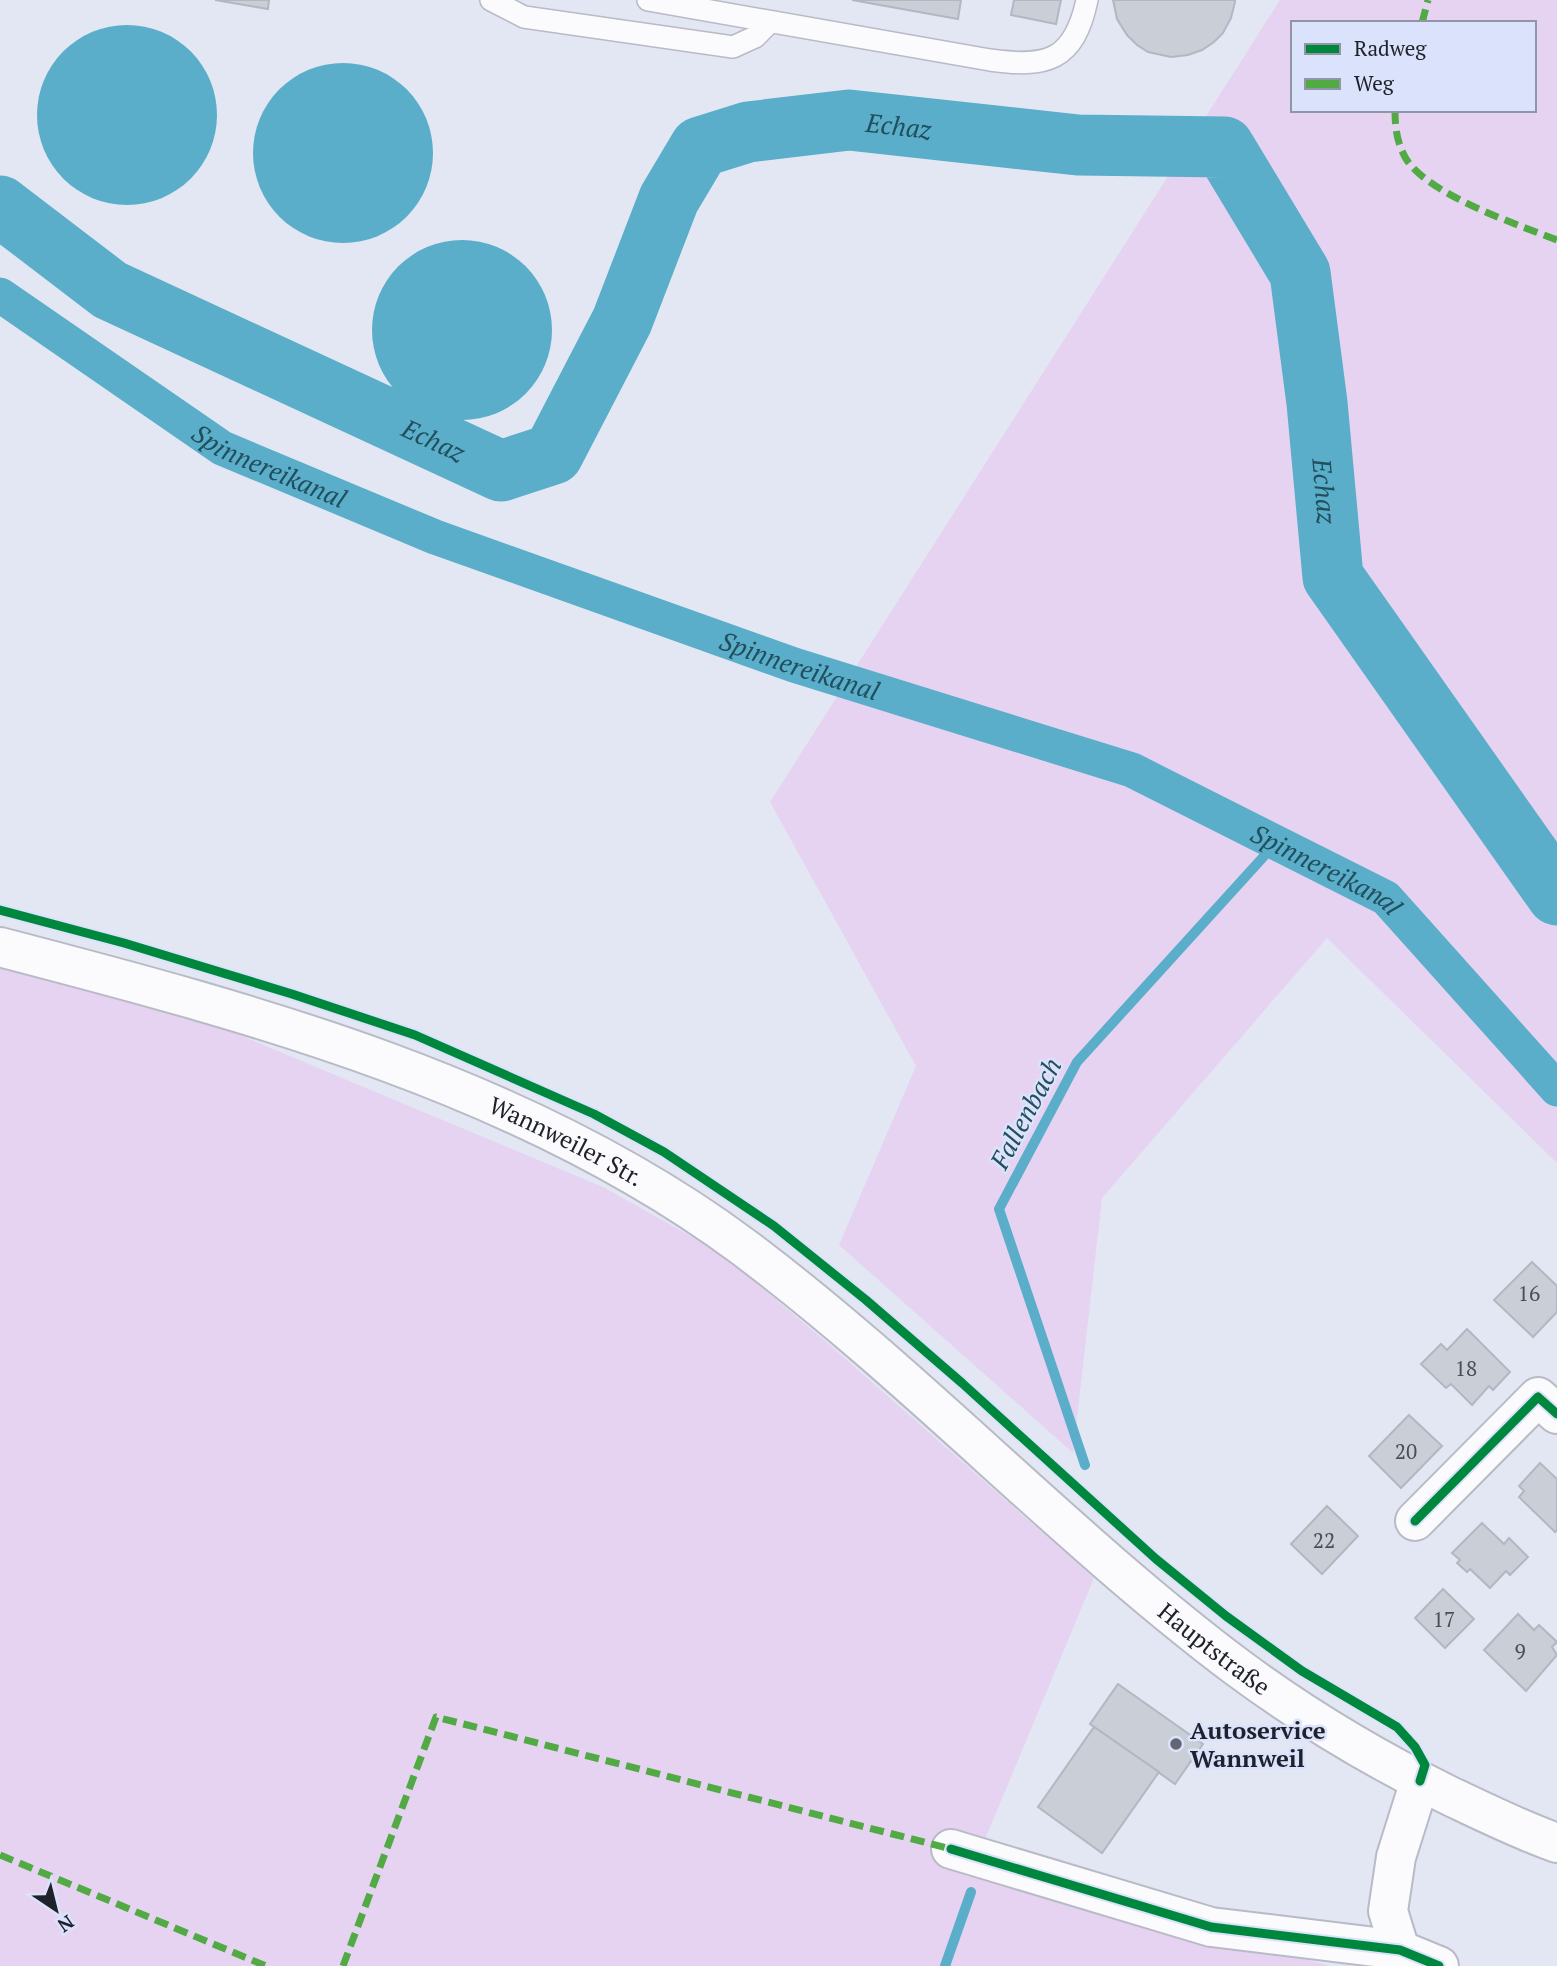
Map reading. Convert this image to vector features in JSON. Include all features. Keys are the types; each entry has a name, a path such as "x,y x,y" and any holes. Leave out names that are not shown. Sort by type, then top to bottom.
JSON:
{"main road":[{"name":"Wannweiler Str.","path":"0,947 183,996 346,1049 476,1098 534,1123 597,1156 692,1211 762,1262 837,1321 1042,1502"},
{"path":"1415,1521 1538,1397 1557,1414"},
{"name":"Hauptstraße","path":"1042,1502 1167,1611 1240,1670 1338,1735 1420,1781 1502,1821 1557,1843"},
{"path":"1400,1950 1388,1911 1396,1857 1420,1781"},
{"path":"951,1849 1211,1927 1400,1950 1440,1966"}],"lane":[{"path":"491,0 524,17 733,47 755,37 770,22"},
{"path":"648,0 990,60 1029,64 1048,60 1063,50 1079,30 1087,0"}],"shaded area":[{"path":"1280,0 1557,0 1557,1163 1327,938 1102,1198 1073,1453 839,1245 916,1066 770,802"},
{"path":"0,963 173,1007 605,1188 719,1252 824,1340 1094,1578 973,1868 1330,1966 0,1966"}],"water":[{"path":"127,25 161,32 191,51 210,81 217,115 210,149 191,179 161,198 127,205 93,198 63,179 44,149 37,115 44,81 63,51 93,32"},
{"path":"343,63 377,70 393,78 406,90 418,103 426,119 433,153 426,187 418,203 406,216 393,228 377,236 343,243 309,236 293,228 280,216 268,203 260,187 253,153 260,119 268,103 280,90 293,78 309,70"},
{"path":"462,240 496,247 526,266 545,296 552,330 545,364 526,394 496,413 462,420 428,413 398,394 379,364 372,330 379,296 398,266 428,247"}],"building":[{"path":"215,0 269,0 268,9"},
{"path":"852,0 961,0 958,19"},
{"path":"1014,0 1061,0 1056,24 1011,15"},
{"path":"1113,0 1235,2 1231,18 1223,33 1214,42 1188,55 1171,57 1148,52 1137,45 1117,19"},
{"path":"1532,1262 1557,1286 1557,1312 1533,1337 1494,1300"},
{"path":"1467,1329 1510,1372 1493,1390 1489,1386 1472,1405 1451,1384 1446,1388 1421,1364 1441,1344 1447,1350"},
{"path":"1409,1415 1442,1446 1401,1488 1369,1456"},
{"path":"1540,1463 1557,1479 1555,1532 1519,1497 1524,1491 1519,1486"},
{"path":"1327,1506 1358,1536 1322,1574 1291,1544"},
{"path":"1482,1523 1504,1544 1509,1538 1528,1557 1510,1575 1506,1571 1490,1588 1470,1569 1467,1572 1457,1563 1460,1560 1452,1553"},
{"path":"1443,1589 1474,1619 1445,1648 1415,1618"},
{"path":"1518,1614 1534,1630 1539,1625 1557,1642 1552,1647 1557,1655 1526,1691 1484,1650"},
{"path":"1118,1684 1203,1744 1175,1784 1090,1724"},
{"path":"1094,1727 1159,1772 1102,1853 1038,1807"}],"waterway":[{"name":"Echaz","path":"0,206 110,290 501,471 553,454 622,321 669,199 700,147 748,132 849,120 1078,145 1224,147 1300,273 1317,403 1333,577 1557,895"},
{"name":"Spinnereikanal","path":"0,295 222,448 435,537 794,665 1132,770 1386,898 1557,1089"},
{"name":"Fallenbach","path":"1085,1465 999,1209 1077,1062 1276,843"},
{"name":"Fallenbach","path":"945,1966 971,1892"}],"marked path":[{"path":"1423,21 1428,0"},
{"path":"1395,112 1400,146 1416,171 1452,196 1474,207 1557,240"},
{"path":"343,1966 436,1717 951,1849"},
{"path":"0,1855 266,1966"}],"cycle path":[{"path":"0,910 124,943 415,1035 594,1114 664,1152 774,1226 866,1300 1156,1559 1226,1616 1302,1671 1397,1727 1415,1747 1425,1765 1420,1781"},
{"path":"1415,1521 1538,1397 1557,1414"},
{"path":"951,1849 1211,1927 1400,1950 1439,1966"}],"place":[{"name":"Autoservice Wannweil","path":"1176,1744"}]}
